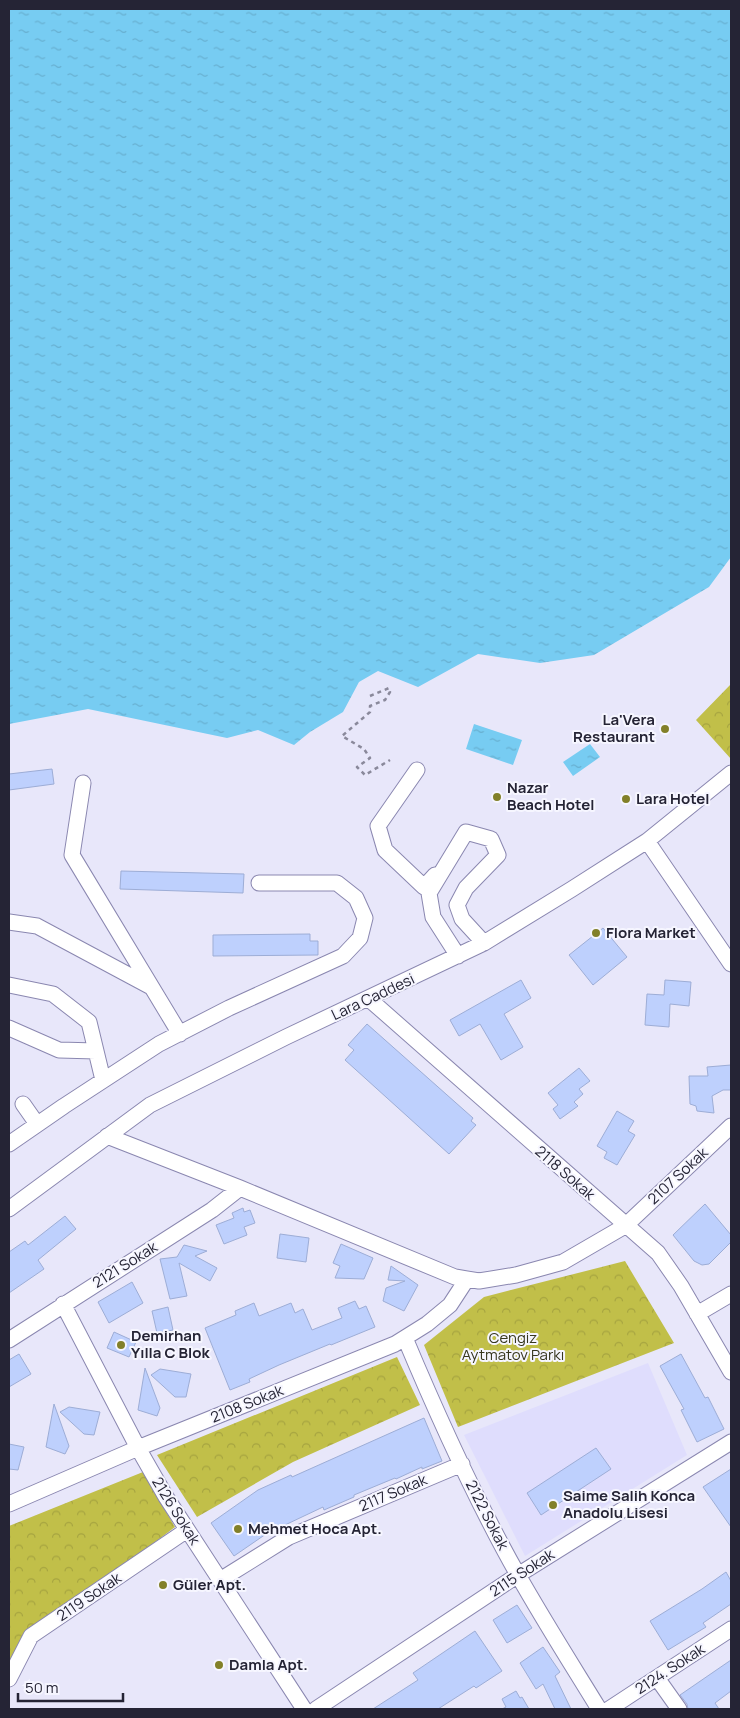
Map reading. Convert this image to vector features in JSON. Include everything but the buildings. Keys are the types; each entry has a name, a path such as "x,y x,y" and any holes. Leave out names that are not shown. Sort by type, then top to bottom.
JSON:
{"street":[{"path":"417,770 378,826 385,850 424,887 446,863"},
{"name":"Lara Caddesi","path":"9,1210 150,1105 286,1037 484,943 647,840 731,773"},
{"path":"83,783 72,855 180,1034"},
{"path":"458,956 433,917 429,893 466,832 491,839 498,855 466,888 457,905 462,919 484,943"},
{"path":"647,840 731,964"},
{"path":"9,1144 159,1044 229,1008 343,956 360,938 364,918 356,898 337,883 259,883"},
{"path":"9,922 37,926 152,988"},
{"path":"9,986 53,994 89,1022 103,1080"},
{"name":"2118 Sokak","path":"369,999 625,1226 658,1253 698,1314 731,1372"},
{"path":"9,1028 59,1050 96,1051"},
{"path":"23,1104 37,1124"},
{"name":"2107 Sokak","path":"625,1226 731,1126"},
{"path":"107,1136 240,1188 455,1277 479,1280 516,1275 563,1262 625,1226"},
{"name":"2121 Sokak","path":"9,1340 212,1210 240,1188"},
{"name":"2108 Sokak","path":"9,1504 138,1448 395,1344 427,1324 450,1305 467,1279"},
{"path":"698,1314 731,1294"},
{"name":"2126 Sokak","path":"63,1304 138,1448 166,1496 304,1709"},
{"name":"2122 Sokak","path":"405,1338 439,1417 485,1512 518,1575 599,1709"},
{"name":"2115 Sokak","path":"316,1709 518,1575 731,1442"},
{"name":"2117 Sokak","path":"220,1580 289,1537 462,1464"},
{"name":"2119 Sokak","path":"9,1679 31,1636 187,1530"},
{"name":"2124. Sokak","path":"609,1709 731,1630"},
{"path":"657,1678 678,1709"}],"path":[{"path":"370,696 389,688 390,692 385,700 370,706 370,712 342,736 364,748 370,758 357,767 365,775 390,760"}],"shaded area":[{"name":"Saime Salih Konca Anadolu Lisesi","path":"648,1363 687,1455 525,1556 464,1435"}],"green space":[{"path":"731,684 731,759 696,720"},
{"name":"Cengiz Aytmatov Parkı","path":"625,1261 674,1343 458,1427 424,1345 484,1297"},
{"path":"397,1357 420,1405 293,1462 197,1517 157,1455"},
{"path":"143,1472 175,1527 117,1571 26,1630 9,1665 9,1526"}],"water":[{"path":"9,9 731,9 731,557 709,587 594,655 540,663 478,654 418,687 378,671 359,682 343,712 310,732 294,745 258,730 227,738 88,709 9,724"},
{"path":"474,724 522,740 513,765 466,749"},
{"path":"590,744 600,757 573,776 563,762"}],"place":[{"name":"La'Vera Restaurant","path":"665,729"},
{"name":"Nazar Beach Hotel","path":"497,797"},
{"name":"Lara Hotel","path":"626,799"},
{"name":"Flora Market","path":"596,933"},
{"name":"Demirhan Yılla C Blok","path":"121,1345"},
{"name":"Saime Salih Konca Anadolu Lisesi","path":"553,1505"},
{"name":"Mehmet Hoca Apt.","path":"238,1529"},
{"name":"Güler Apt.","path":"163,1585"},
{"name":"Damla Apt.","path":"219,1665"}]}
